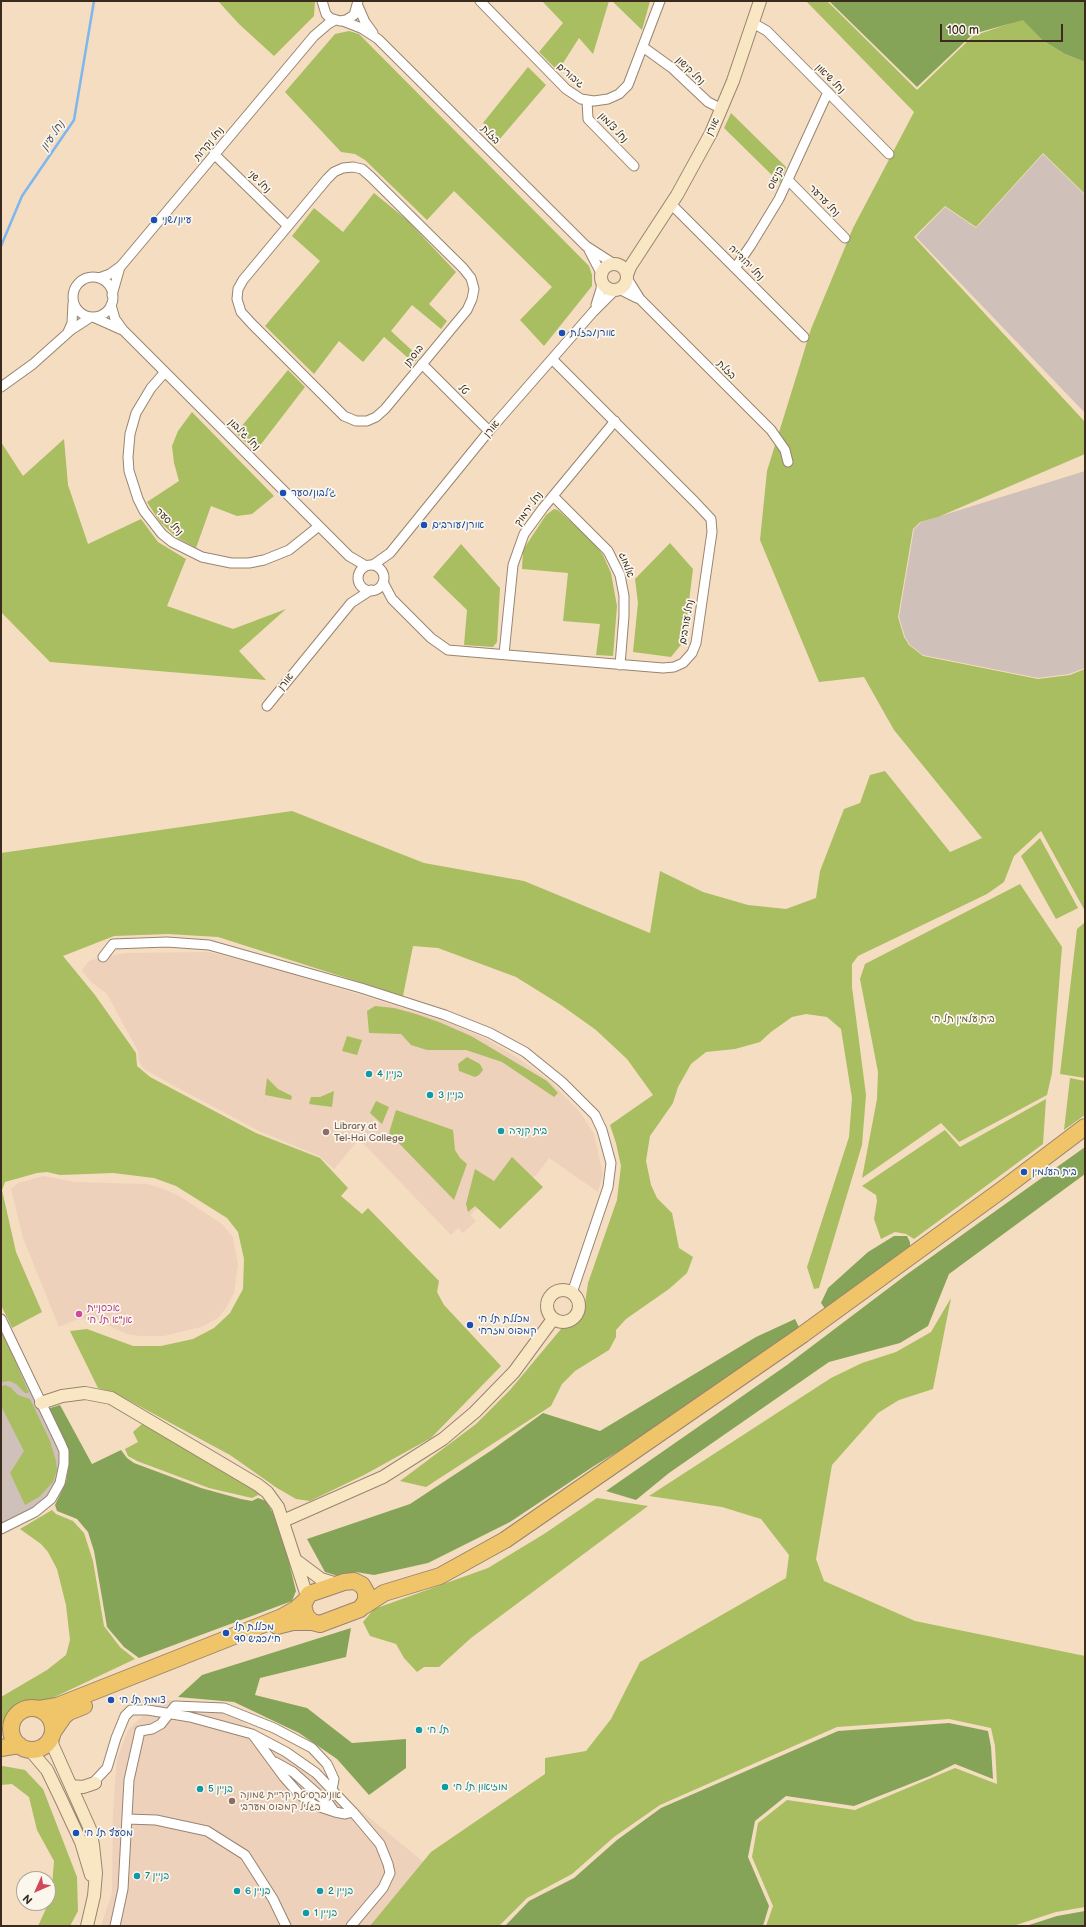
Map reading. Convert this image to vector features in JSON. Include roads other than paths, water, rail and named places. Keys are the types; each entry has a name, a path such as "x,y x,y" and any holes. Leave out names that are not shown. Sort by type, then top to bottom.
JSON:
{"highway":[{"path":"1,1748 42,1747 60,1720 69,1712 273,1628 293,1622 312,1622 316,1624 355,1612 384,1593 440,1576 505,1540 802,1335 1003,1189 1085,1127"},
{"path":"24,1747 6,1731 15,1717 26,1709 39,1709 57,1706 282,1617 296,1609 312,1592 350,1581 375,1585 384,1584 434,1569 505,1540"},
{"path":"358,1582 366,1592 367,1597 364,1606"},
{"path":"306,1598 303,1605 304,1613 312,1622"},
{"path":"39,1709 49,1716 52,1722 52,1734"}],"street":[{"name":"גיבורים","path":"480,1 566,89 581,99 594,101 608,99 619,94 628,85 660,1"},
{"name":"אורן","path":"627,276 630,267 671,204 699,156 722,109 760,1"},
{"name":"נחל נקרות","path":"98,278 110,274 121,266 314,36 328,24 351,18 358,4"},
{"name":"בזלת","path":"358,4 365,22 378,39 586,246 594,258 602,277"},
{"name":"נחל נקרות","path":"314,36 322,17 322,5"},
{"path":"322,5 326,14 339,20"},
{"name":"בזלת","path":"339,20 361,28 378,39"},
{"name":"נחל שיאון","path":"753,23 767,31 889,154"},
{"name":"נחל קישון","path":"643,47 672,68 708,102 722,109"},
{"name":"בניאס","path":"735,268 779,199 828,92"},
{"name":"נחל צלמון","path":"587,100 588,119 634,166"},
{"name":"נחל שני","path":"214,154 288,226"},
{"name":"בוסתן","path":"353,167 362,170 370,176 463,268 471,278 474,289 472,299 467,310 422,364 385,409 376,417 367,421 356,421 344,416 252,324 242,312 237,299 238,289 243,280 334,172 343,168 353,167"},
{"name":"נחל ערער","path":"788,180 846,238"},
{"name":"נחל יהודייה","path":"671,204 804,337"},
{"name":"אורן","path":"616,264 646,242"},
{"name":"בזלת","path":"586,246 616,264"},
{"path":"616,264 624,268 627,276 625,284 617,289 608,288 602,277 604,269 616,264"},
{"name":"נחל נקרות","path":"112,301 121,266"},
{"name":"בזלת","path":"627,276 640,300 771,430 785,450 788,462"},
{"name":"אורן","path":"592,312 599,296 602,277"},
{"path":"1,387 33,364 67,334 92,317 102,315 112,301 110,287 98,278 88,278 77,284 72,296 72,323 67,334"},
{"name":"אורן","path":"369,565 384,558 394,548 489,431 592,312 617,289"},
{"name":"בזלת","path":"617,289 640,300"},
{"name":"נחל ג'לבון","path":"112,301 115,319 124,330 349,556 356,568 358,577"},
{"path":"73,303 82,314 92,317"},
{"name":"נחל ג'לבון","path":"92,317 124,330"},
{"name":"נחל עורבים","path":"372,590 381,592 392,599 431,638 448,650 663,668 674,667 683,663 692,653 696,643 712,526 711,520 705,512 552,359"},
{"name":"טל","path":"422,364 489,431"},
{"name":"נחל סער","path":"166,372 151,388 136,412 130,434 128,457 129,472 138,499 144,512 162,534 172,542 202,557 231,563 264,560 289,550 319,526"},
{"name":"נחל ירמוך","path":"504,654 513,565 517,550 531,523 615,421"},
{"name":"אלמוג","path":"553,496 608,551 620,575 624,596 624,616 620,664"},
{"name":"אורן","path":"383,579 389,558 394,548"},
{"name":"נחל ג'לבון","path":"349,556 369,565"},
{"path":"369,565 381,570 383,579 380,586 372,590 364,588 358,577 369,565"},
{"name":"אורן","path":"351,603 358,577"},
{"name":"נחל עורבים","path":"383,579 392,599"},
{"name":"אורן","path":"267,706 351,603 372,590"},
{"path":"103,957 114,944 167,942 209,945 347,984 445,1015 490,1033 525,1052 562,1082 595,1116 602,1130 611,1163 608,1187 572,1293"},
{"path":"561,1290 572,1293 579,1304 575,1317 567,1322 553,1319 547,1308 549,1298 561,1290"},
{"path":"1,1319 64,1452 63,1474 56,1491 43,1507 1,1529"},
{"path":"283,1521 383,1478 443,1439 475,1412 514,1372 553,1319"},
{"path":"41,1403 72,1394 91,1394 111,1398 258,1485 273,1500 283,1521 297,1561 306,1598"},
{"path":"297,1561 321,1579 337,1584"},
{"path":"115,1926 123,1889 128,1780 140,1731 152,1729 161,1724 175,1706 224,1708 274,1728 312,1748 327,1764 334,1779 332,1790"},
{"path":"60,1797 95,1783 107,1768 116,1738 125,1716 131,1710 148,1710 190,1717 252,1734 286,1752 316,1773 353,1812 380,1844 390,1873 383,1888 351,1926"},
{"path":"52,1734 53,1746 90,1829 93,1845 96,1873 94,1896 87,1926"},
{"path":"252,1734 284,1777 299,1794 314,1805 345,1814 353,1812"},
{"path":"24,1747 47,1770 60,1797 87,1857 94,1896"},
{"path":"127,1819 156,1820 207,1831 245,1855 273,1899 286,1926"}],"waterway":[{"name":"נחל עיון","path":"1,246 22,196 74,120 94,1"}],"place":[{"name":"עיון/שני","path":"154,220"},
{"name":"אורן/בזלת","path":"562,333"},
{"name":"ג׳לבון/סער","path":"283,493"},
{"name":"אורן/עורבים","path":"424,525"},
{"name":"בניין 4","path":"369,1074"},
{"name":"בניין 3","path":"430,1095"},
{"name":"בית קנדה","path":"501,1131"},
{"name":"Library at Tel-Hai College","path":"326,1132"},
{"name":"בית העלמין","path":"1024,1172"},
{"name":"אכסניית אנ\"א תל חי","path":"79,1314"},
{"name":"מכללת תל חי קמפוס מזרחי","path":"470,1325"},
{"name":"מכללת תל חי/כביש 90","path":"226,1633"},
{"name":"צומת תל חי","path":"111,1700"},
{"name":"תל חי","path":"419,1730"},
{"name":"מוזיאון תל חי","path":"445,1787"},
{"name":"בניין 5","path":"200,1789"},
{"name":"אוניברסיטת קריית שמונה בגליל קמפוס מערבי","path":"232,1801"},
{"name":"מסעף תל חי","path":"76,1833"},
{"name":"בניין 7","path":"137,1876"},
{"name":"בניין 6","path":"237,1891"},
{"name":"בניין 2","path":"320,1891"},
{"name":"בניין 1","path":"306,1913"}],"park label":[{"name":"בית עלמין תל חי","path":"963,1019"}]}
